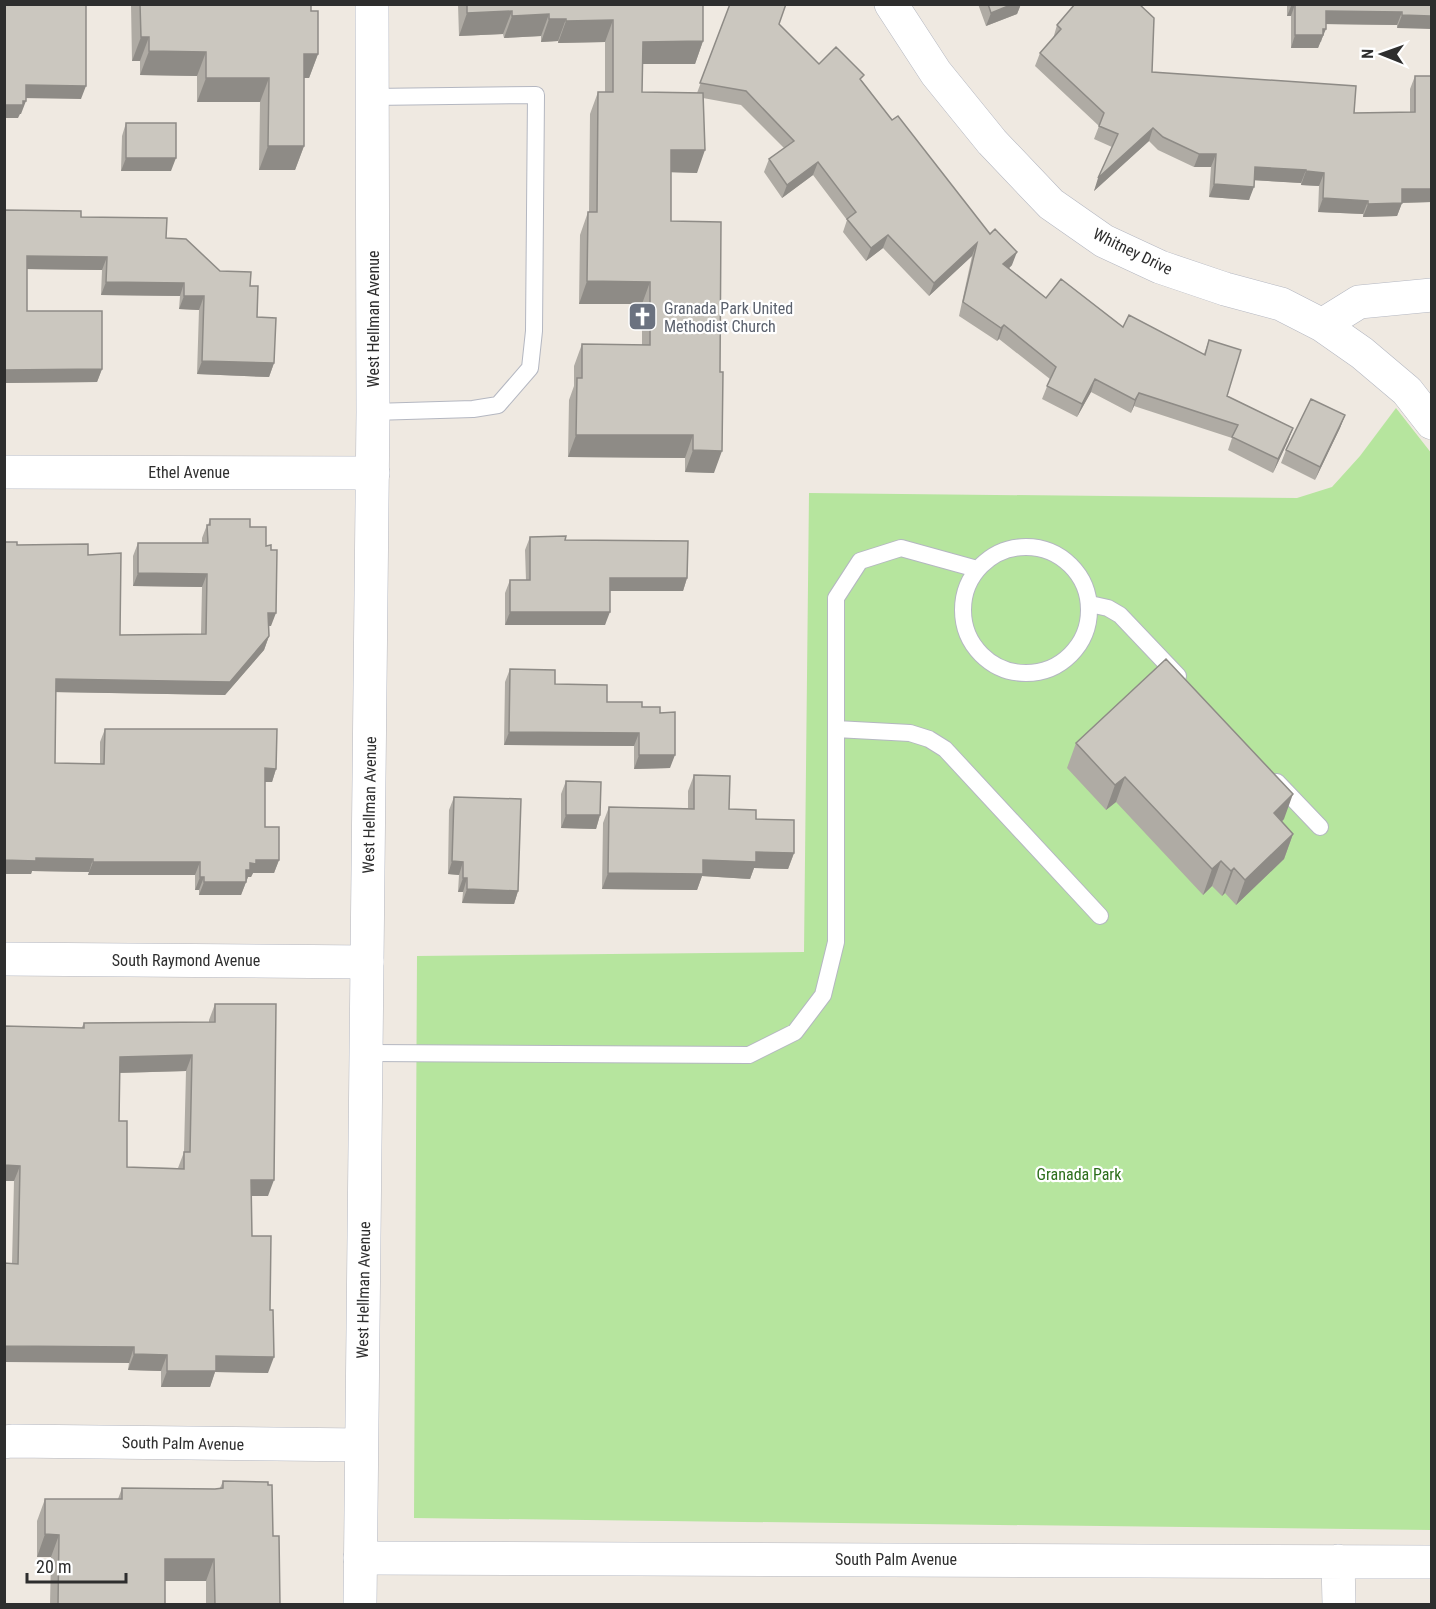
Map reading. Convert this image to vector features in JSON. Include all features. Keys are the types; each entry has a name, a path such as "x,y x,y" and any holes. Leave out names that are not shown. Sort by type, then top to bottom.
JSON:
{"street":[{"name":"West Hellman Avenue","path":"360,1605 374,411 372,4"},
{"name":"Whitney Drive","path":"891,4 936,73 992,141 1051,204 1104,242 1160,267 1281,304 1322,325 1362,352 1407,391 1431,423"},
{"path":"1322,325 1359,302 1431,295"},
{"name":"Ethel Avenue","path":"4,472 373,473"},
{"name":"South Raymond Avenue","path":"4,959 367,962"},
{"name":"South Palm Avenue","path":"4,1442 362,1445"},
{"name":"South Palm Avenue","path":"360,1558 1431,1562"},
{"path":"1338,1561 1339,1605"}],"lane":[{"path":"371,97 536,95 534,331 530,368 498,405 473,409 374,411"},
{"path":"1020,546 1045,549 1068,561 1083,580 1090,604 1087,629 1075,651 1056,667 1032,674 1007,671 985,659 970,640 962,615 965,591 977,569 997,553 1020,546"},
{"path":"366,1053 749,1054 795,1032 823,996 836,942 836,598 860,561 902,548 977,569"},
{"path":"1090,604 1108,608 1120,615 1192,692"},
{"path":"836,729 910,733 929,739 945,749 1100,916"},
{"path":"1264,768 1320,827"}],"green space":[{"name":"Granada Park","path":"1396,408 1432,454 1431,1530 414,1518 417,956 804,952 809,493 1297,498 1332,487 1360,456"}],"building":[{"path":"4,4 86,4 86,86 26,85 26,101 23,101 23,105 4,105"},
{"path":"140,4 311,4 311,11 318,11 318,54 304,54 304,146 268,146 269,78 206,78 206,52 149,51 149,37 141,37"},
{"path":"467,4 703,4 703,41 643,42 642,92 703,93 705,150 671,150 671,221 721,222 722,451 693,450 693,435 576,435 577,378 582,378 582,344 650,345 650,282 587,281 588,212 597,212 598,92 613,92 613,20 566,21 566,19 549,19 549,14 512,16 512,11 467,13"},
{"path":"730,4 786,4 779,24 819,64 836,47 864,75 860,79 892,120 898,116 990,234 995,229 1017,252 1003,264 1046,298 1061,279 1123,327 1129,315 1205,355 1209,340 1241,350 1227,396 1293,428 1278,459 1232,437 1238,425 1139,393 1135,400 1095,379 1082,404 1047,386 1056,367 1004,325 1001,328 963,302 977,243 934,283 888,235 871,248 847,219 856,212 818,162 787,185 769,159 794,141 746,91 700,83"},
{"path":"988,4 1013,4 991,13"},
{"path":"1075,4 1139,4 1154,18 1152,72 1356,86 1354,113 1415,112 1415,76 1431,76 1431,189 1402,189 1402,203 1368,204 1368,201 1323,198 1324,173 1255,167 1254,187 1214,184 1216,154 1199,154 1163,137 1153,128 1098,178 1118,134 1099,126 1104,113 1040,53 1061,29 1057,25"},
{"path":"1295,4 1431,4 1431,16 1402,15 1402,12 1326,11 1326,29 1323,29 1323,35 1295,35"},
{"path":"126,123 176,123 176,158 126,158"},
{"path":"4,210 81,211 81,217 167,218 166,238 186,239 220,271 251,272 250,286 258,286 257,317 276,318 274,363 202,361 204,296 184,296 184,283 106,282 107,257 27,256 27,311 102,311 102,369 4,370"},
{"path":"1311,399 1345,415 1320,467 1286,450"},
{"path":"210,519 250,519 250,527 266,527 266,546 271,545 271,550 277,550 276,613 268,613 269,636 230,682 56,679 55,763 104,764 105,729 277,729 276,769 265,768 265,827 279,827 279,860 256,860 256,864 250,863 250,870 246,870 246,882 204,882 204,877 200,877 200,862 93,862 93,859 36,858 36,861 4,860 4,542 17,542 17,545 88,544 88,555 121,553 120,635 206,634 207,574 138,573 138,543 208,543 207,525 210,525"},
{"path":"566,536 565,540 688,541 687,578 610,578 610,612 510,612 510,580 530,580 530,537"},
{"path":"1166,659 1293,794 1274,813 1293,834 1245,880 1234,868 1231,871 1221,861 1212,869 1125,777 1115,785 1076,743"},
{"path":"510,669 555,670 555,684 607,685 607,702 642,702 642,707 660,707 660,713 675,712 675,755 639,755 639,733 509,732"},
{"path":"694,775 730,776 729,809 756,810 756,819 794,820 794,853 756,852 756,862 703,860 703,874 608,873 609,807 694,809"},
{"path":"566,781 601,782 600,815 566,815"},
{"path":"454,797 521,799 518,891 467,889 467,878 463,878 463,862 452,861"},
{"path":"215,1004 276,1004 274,1180 251,1180 252,1236 271,1236 270,1310 273,1310 274,1357 216,1356 216,1371 167,1371 167,1355 134,1354 134,1347 4,1346 4,1263 18,1264 20,1166 4,1165 4,1026 84,1028 84,1023 215,1022","holes":["192,1055 190,1152 184,1152 184,1169 127,1167 127,1121 119,1121 120,1057"]},
{"path":"223,1481 268,1482 268,1485 272,1485 273,1536 279,1536 280,1605 215,1605 214,1559 165,1559 165,1605 58,1605 59,1535 45,1534 45,1499 122,1499 122,1488 215,1489 223,1488"}],"place":[{"name":"Granada Park United Methodist Church","path":"643,317"}]}
